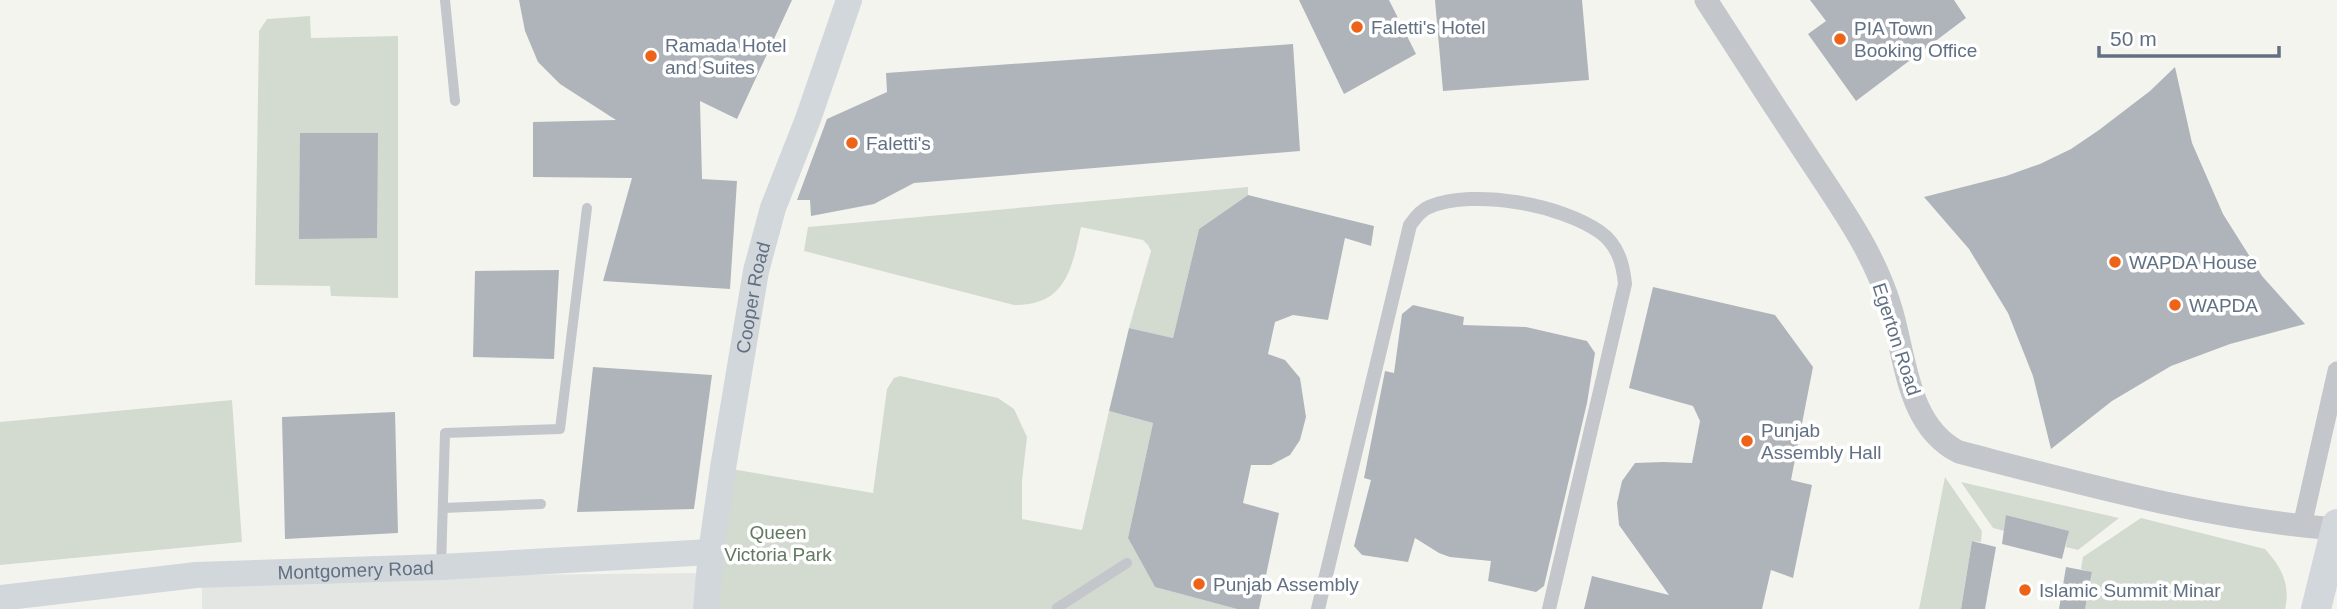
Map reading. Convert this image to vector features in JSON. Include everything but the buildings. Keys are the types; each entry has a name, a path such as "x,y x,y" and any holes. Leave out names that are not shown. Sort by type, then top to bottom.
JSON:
{"main road":[{"name":"Cooper Road","path":"706,609 711,552 736,378 756,271 773,208 808,119 848,0"},
{"path":"2316,609 2337,528"},
{"name":"Montgomery Road","path":"0,598 32,598 196,575 441,567 711,552"}],"street":[{"name":"Egerton Road","path":"1706,0 1861,239 1891,308 1908,383 1926,422 1946,446 1959,452 2153,501 2302,526 2337,528"},
{"path":"1318,609 1410,225 1418,214 1429,207 1490,198 1532,204 1572,218 1601,233 1616,249 1623,267 1625,284 1549,609"},
{"path":"2302,526 2337,370"}],"lane":[{"path":"445,0 454,101"},
{"path":"441,567 445,433 560,429 587,208"},
{"path":"443,508 541,504"},
{"path":"1056,608 1127,563"}],"shaded area":[{"path":"704,573 702,609 202,609 202,578"}],"green space":[{"path":"310,16 311,38 398,36 398,298 331,296 330,286 255,285 259,31 267,19"},
{"path":"1248,187 1248,195 1199,229 1173,338 1129,328 1151,251 1143,240 1081,227 1070,270 1056,292 1031,304 1014,305 804,251 808,227"},
{"name":"Queen Victoria Park","path":"900,376 998,398 1014,409 1027,437 1022,481 1022,519 1082,530 1109,411 1153,423 1128,538 1155,587 1237,609 701,609 720,467 873,493 887,389 894,378"},
{"path":"232,400 242,542 0,565 0,422"},
{"path":"1945,477 1982,531 1981,542 1972,541 1961,608 1966,609 1919,609"},
{"path":"1961,482 2119,518 2078,550 2066,547 2068,531 2007,515 2004,531 1993,528"},
{"path":"2141,518 2265,549 2276,562 2286,584 2285,609 2085,609 2092,573 2081,569 2083,557"}],"place":[{"name":"Faletti's Hotel","path":"1357,27"},
{"name":"PIA Town Booking Office","path":"1840,39"},
{"name":"Ramada Hotel and Suites","path":"651,56"},
{"name":"Faletti's","path":"852,143"},
{"name":"WAPDA House","path":"2115,262"},
{"name":"WAPDA","path":"2175,305"},
{"name":"Punjab Assembly Hall","path":"1747,441"},
{"name":"Punjab Assembly","path":"1199,584"},
{"name":"Islamic Summit Minar","path":"2025,590"}]}
